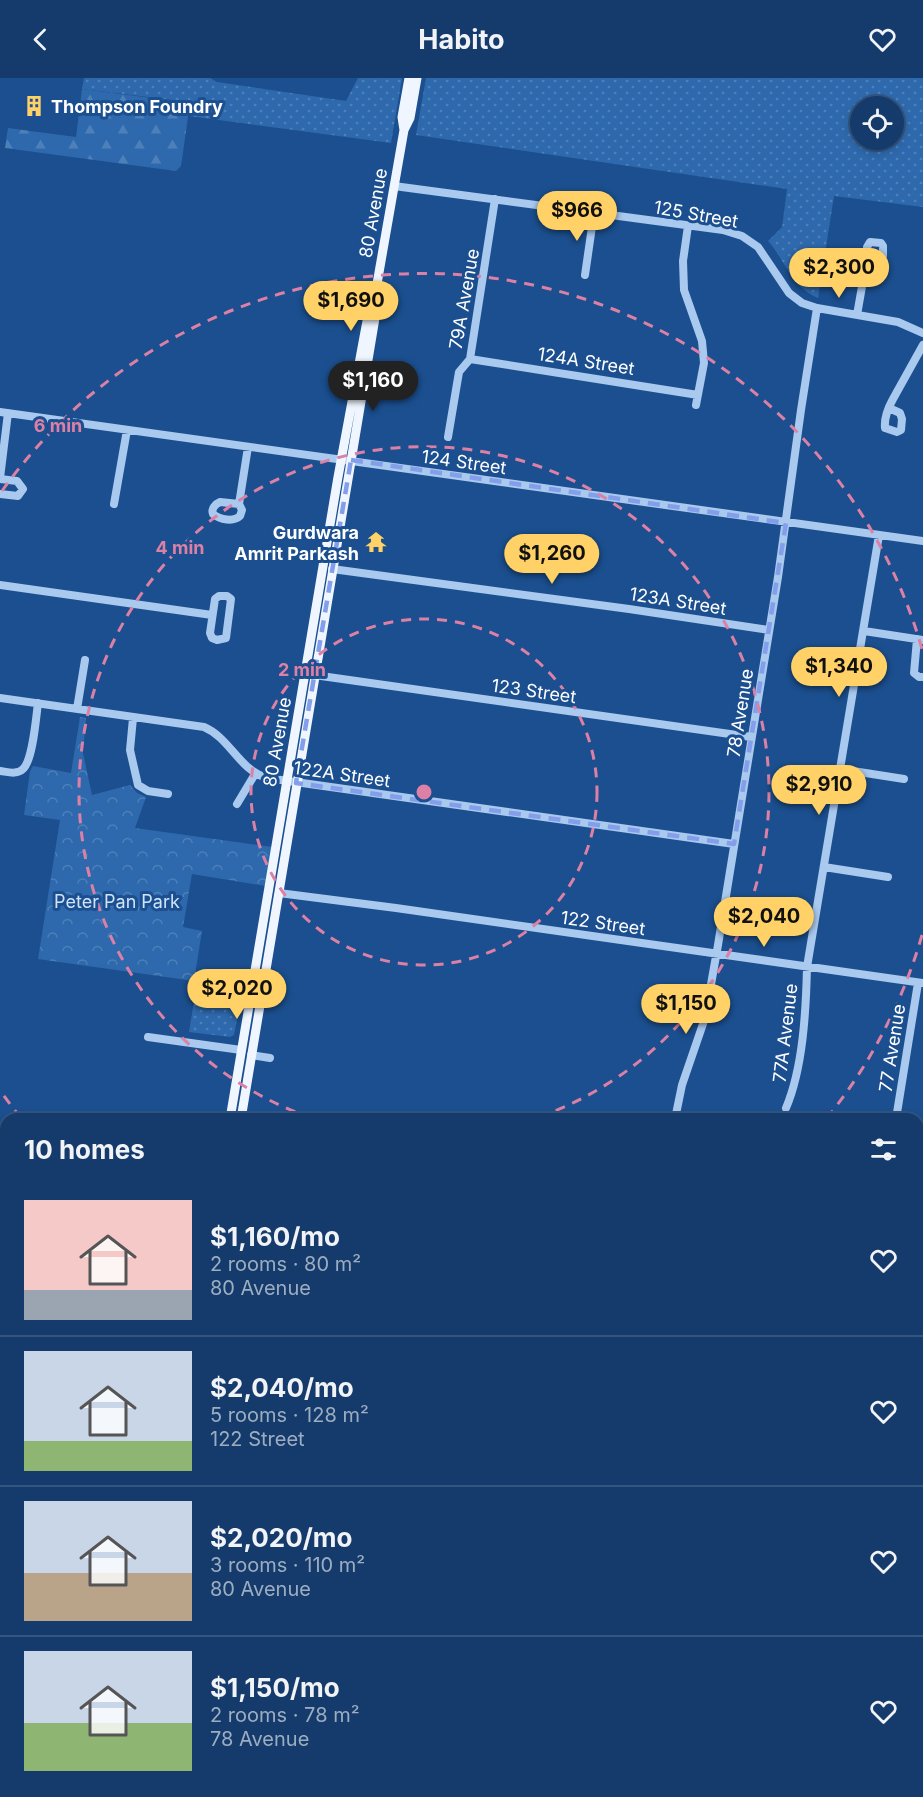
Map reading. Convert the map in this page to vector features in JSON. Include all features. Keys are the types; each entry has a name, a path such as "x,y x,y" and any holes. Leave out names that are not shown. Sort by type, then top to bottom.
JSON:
{"main road":[{"name":"80 Avenue","path":"404,130 402,117 409,78"},
{"name":"80 Avenue","path":"231,1113 254,977 314,675 332,569 369,310 374,301 404,130 410,118 417,78"},
{"name":"80 Avenue","path":"242,1113 279,893 291,782 310,646 328,537 347,460"},
{"path":"328,537 330,545 328,560 332,569"},
{"path":"310,646 312,652 310,668 314,675"},
{"path":"251,1055 247,1044 256,989 254,977"},
{"path":"242,1050 245,1056 241,1084 245,1091"}],"street":[{"name":"125 Street","path":"394,186 723,230 742,236 758,247 789,292 802,303 817,308 898,322 923,333"},
{"name":"79A Avenue","path":"448,437 459,372 470,359 495,199"},
{"path":"585,275 594,213"},
{"path":"688,226 683,261 684,290 702,341 704,363 696,405"},
{"path":"857,315 867,258"},
{"name":"78 Avenue","path":"676,1113 682,1085 705,1018 786,523 817,308"},
{"path":"888,408 923,345"},
{"name":"124A Street","path":"470,359 698,395"},
{"path":"0,494 18,496 23,489 17,481 0,478 4,413"},
{"name":"124 Street","path":"4,413 923,541"},
{"path":"114,504 127,430"},
{"path":"239,504 249,447"},
{"name":"77A Avenue","path":"786,1108 792,1092 805,1015 807,967 879,535"},
{"name":"123A Street","path":"332,569 618,607 769,630"},
{"path":"0,585 212,615"},
{"path":"219,596 227,596 231,600 226,638 218,640 213,638 210,633 212,615 215,599 219,596"},
{"path":"864,631 920,639 914,673 923,677"},
{"path":"77,709 86,660"},
{"name":"123 Street","path":"314,675 751,737"},
{"path":"0,698 210,729 255,774 237,804"},
{"path":"0,771 16,772 24,768 29,757 38,704"},
{"path":"133,718 129,750 138,785 148,791 168,794"},
{"path":"840,769 904,779"},
{"name":"122A Street","path":"255,774 291,782 734,844"},
{"path":"824,867 888,877"},
{"name":"122 Street","path":"279,893 921,983"},
{"name":"77 Avenue","path":"897,1113 921,983"},
{"path":"148,1036 242,1050"},
{"path":"251,1055 270,1058"}],"highlighted area":[{"path":"351,460 786,523 734,844 296,783"}],"green space":[{"path":"84,78 210,78 217,82 346,101 358,78 402,78 391,143 189,116 190,102 82,89"},
{"path":"426,78 923,78 923,207 834,196 818,298 801,287 768,241 782,227 787,189 416,135"},
{"path":"82,89 190,103 181,166 176,171 5,148 8,128 76,137"},
{"name":"Peter Pan Park","path":"80,717 86,718 83,753 92,795 130,785 137,793 146,797 135,828 273,847 266,886 192,874 183,927 202,931 194,981 38,959 60,820 24,815 30,771 33,766 71,773"},
{"path":"196,989 242,994 234,1035 230,1037 189,1032"}],"place":[{"name":"Thompson Foundry","path":"34,106"},
{"name":"Gurdwara Amrit Parkash","path":"376,542"}]}
